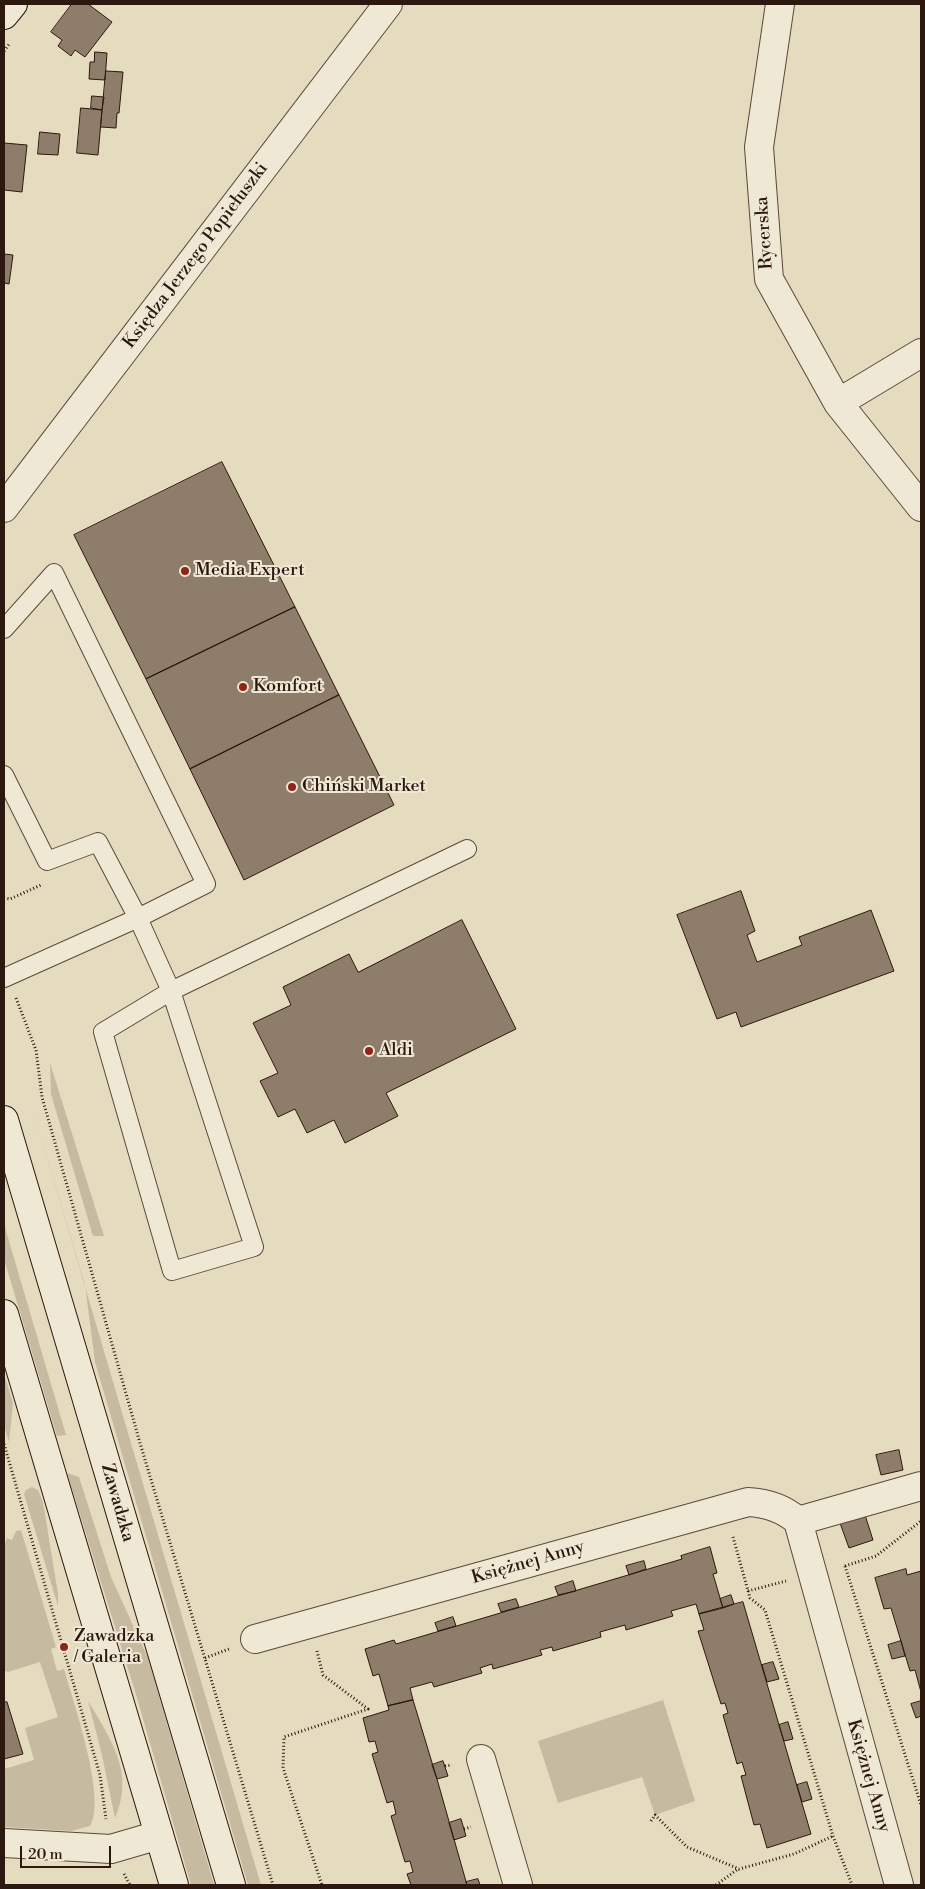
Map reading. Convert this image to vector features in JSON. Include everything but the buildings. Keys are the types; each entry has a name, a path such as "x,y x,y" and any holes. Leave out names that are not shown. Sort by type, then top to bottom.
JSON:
{"street":[{"path":"4,15 13,4"},
{"name":"Księdza Jerzego Popiełuszki","path":"4,508 388,4"},
{"name":"Rycerska","path":"780,4 759,147 769,279 838,403 921,507"},
{"path":"838,403 921,353"},
{"name":"Zawadzka","path":"4,1120 230,1885"},
{"path":"4,1314 174,1885"},
{"path":"798,1521 921,1486"},
{"name":"Księżnej Anny","path":"255,1639 748,1502 764,1503 788,1512 798,1521 899,1885"},
{"path":"481,1759 518,1885"},
{"path":"4,1843 110,1849 159,1835"}],"lane":[{"path":"4,629 54,573 206,884 138,918 6,977"},
{"path":"4,775 48,861 98,842 138,918 171,991 254,1246 172,1271 102,1032 171,991 467,849"}],"path":[{"path":"6,977 36,1050 42,1097 140,1443 273,1885"},
{"path":"4,1444 100,1775 110,1849 130,1885"},
{"path":"732,1533 750,1598 765,1610 833,1836 852,1885"},
{"path":"845,1566 921,1805"},
{"path":"316,1650 323,1675 368,1709 284,1737 283,1768 322,1885"},
{"path":"651,1821 654,1815 687,1847 739,1869"},
{"path":"716,1885 739,1869 794,1854 833,1836"}],"shaded area":[{"path":"50,1063 104,1236 93,1236 51,1094"},
{"path":"31,1103 85,1285 85,1288"},
{"path":"4,1224 66,1435 57,1436 4,1259"},
{"path":"85,1288 261,1885 248,1885 95,1362"},
{"path":"4,1374 13,1403 9,1442 4,1425"},
{"path":"67,1473 79,1477 111,1577 148,1658 214,1885 191,1885 135,1691"},
{"path":"32,1487 38,1490 43,1502 58,1594 58,1606 24,1494 26,1490"},
{"path":"21,1530 56,1647 51,1649 57,1671 64,1669 81,1726 92,1773 94,1813 90,1826 71,1831 4,1827 4,1769 34,1760 25,1728 58,1717 40,1662 8,1672 4,1670 4,1546 7,1538 12,1540 16,1531"},
{"path":"663,1700 695,1801 655,1815 642,1777 558,1803 538,1741"},
{"path":"88,1701 105,1729 118,1757 122,1786 121,1801 115,1818 102,1755"}],"place":[{"name":"Media Expert","path":"185,571"},
{"name":"Komfort","path":"243,687"},
{"name":"Chiński Market","path":"292,787"},
{"name":"Aldi","path":"369,1051"},
{"name":"Zawadzka / Galeria","path":"64,1647"}]}
